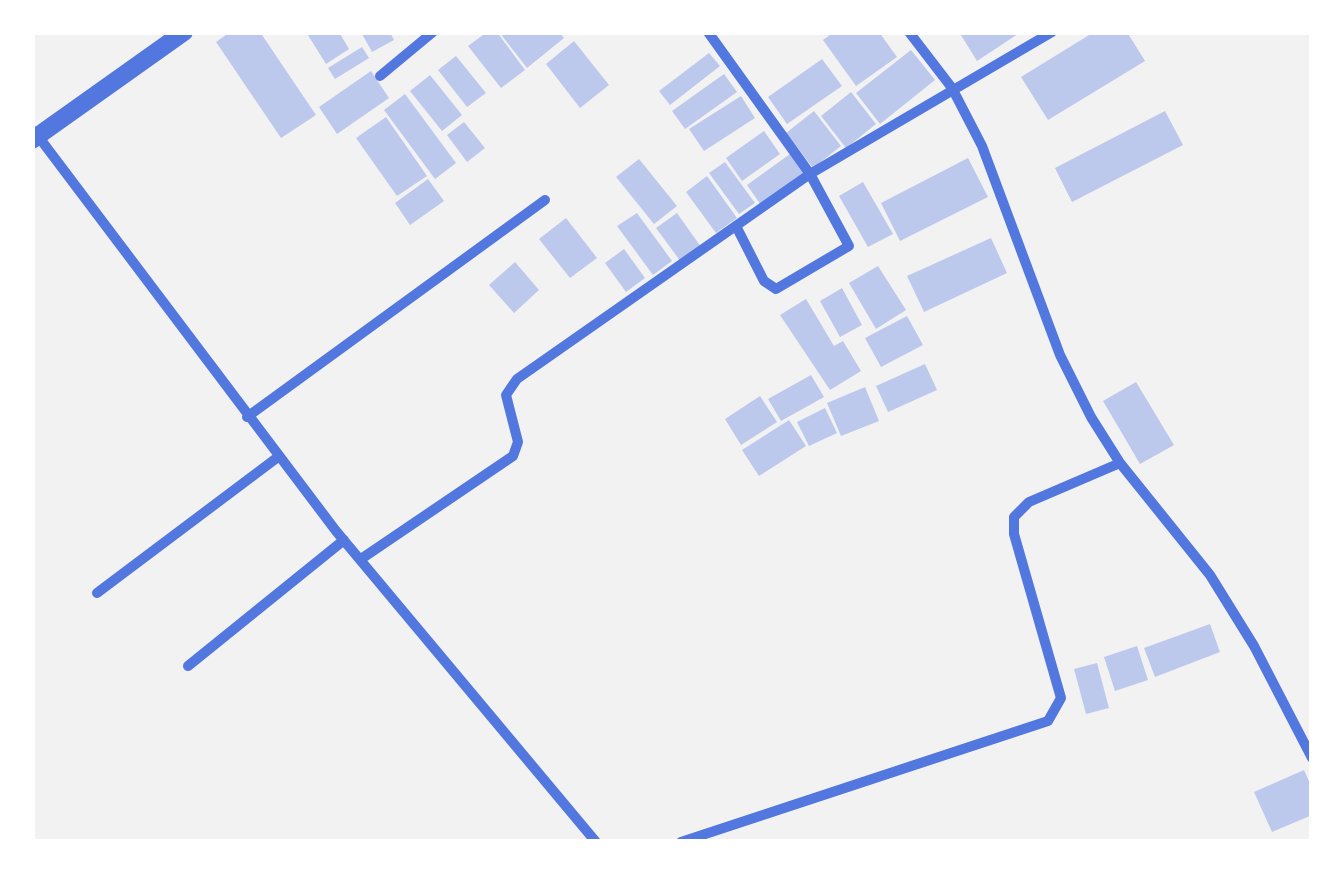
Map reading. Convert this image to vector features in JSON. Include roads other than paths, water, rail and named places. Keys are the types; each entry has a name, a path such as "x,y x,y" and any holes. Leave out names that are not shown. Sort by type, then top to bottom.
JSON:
{"street":[{"path":"184,32 35,138 278,457 591,840"},
{"path":"380,76 432,32"},
{"path":"708,32 810,174 848,237 846,252 776,289 764,281 736,226"},
{"path":"909,32 952,88 982,146 1060,355 1120,463 1219,590 1254,646 1312,758"},
{"path":"360,559 513,456 518,442 506,395 517,379 810,174 1052,32"},
{"path":"247,417 545,200"},
{"path":"98,593 278,457"},
{"path":"681,842 1048,721 1060,705 1059,690 1014,534 1014,517 1028,502 1120,463"},
{"path":"188,666 344,540"}]}
